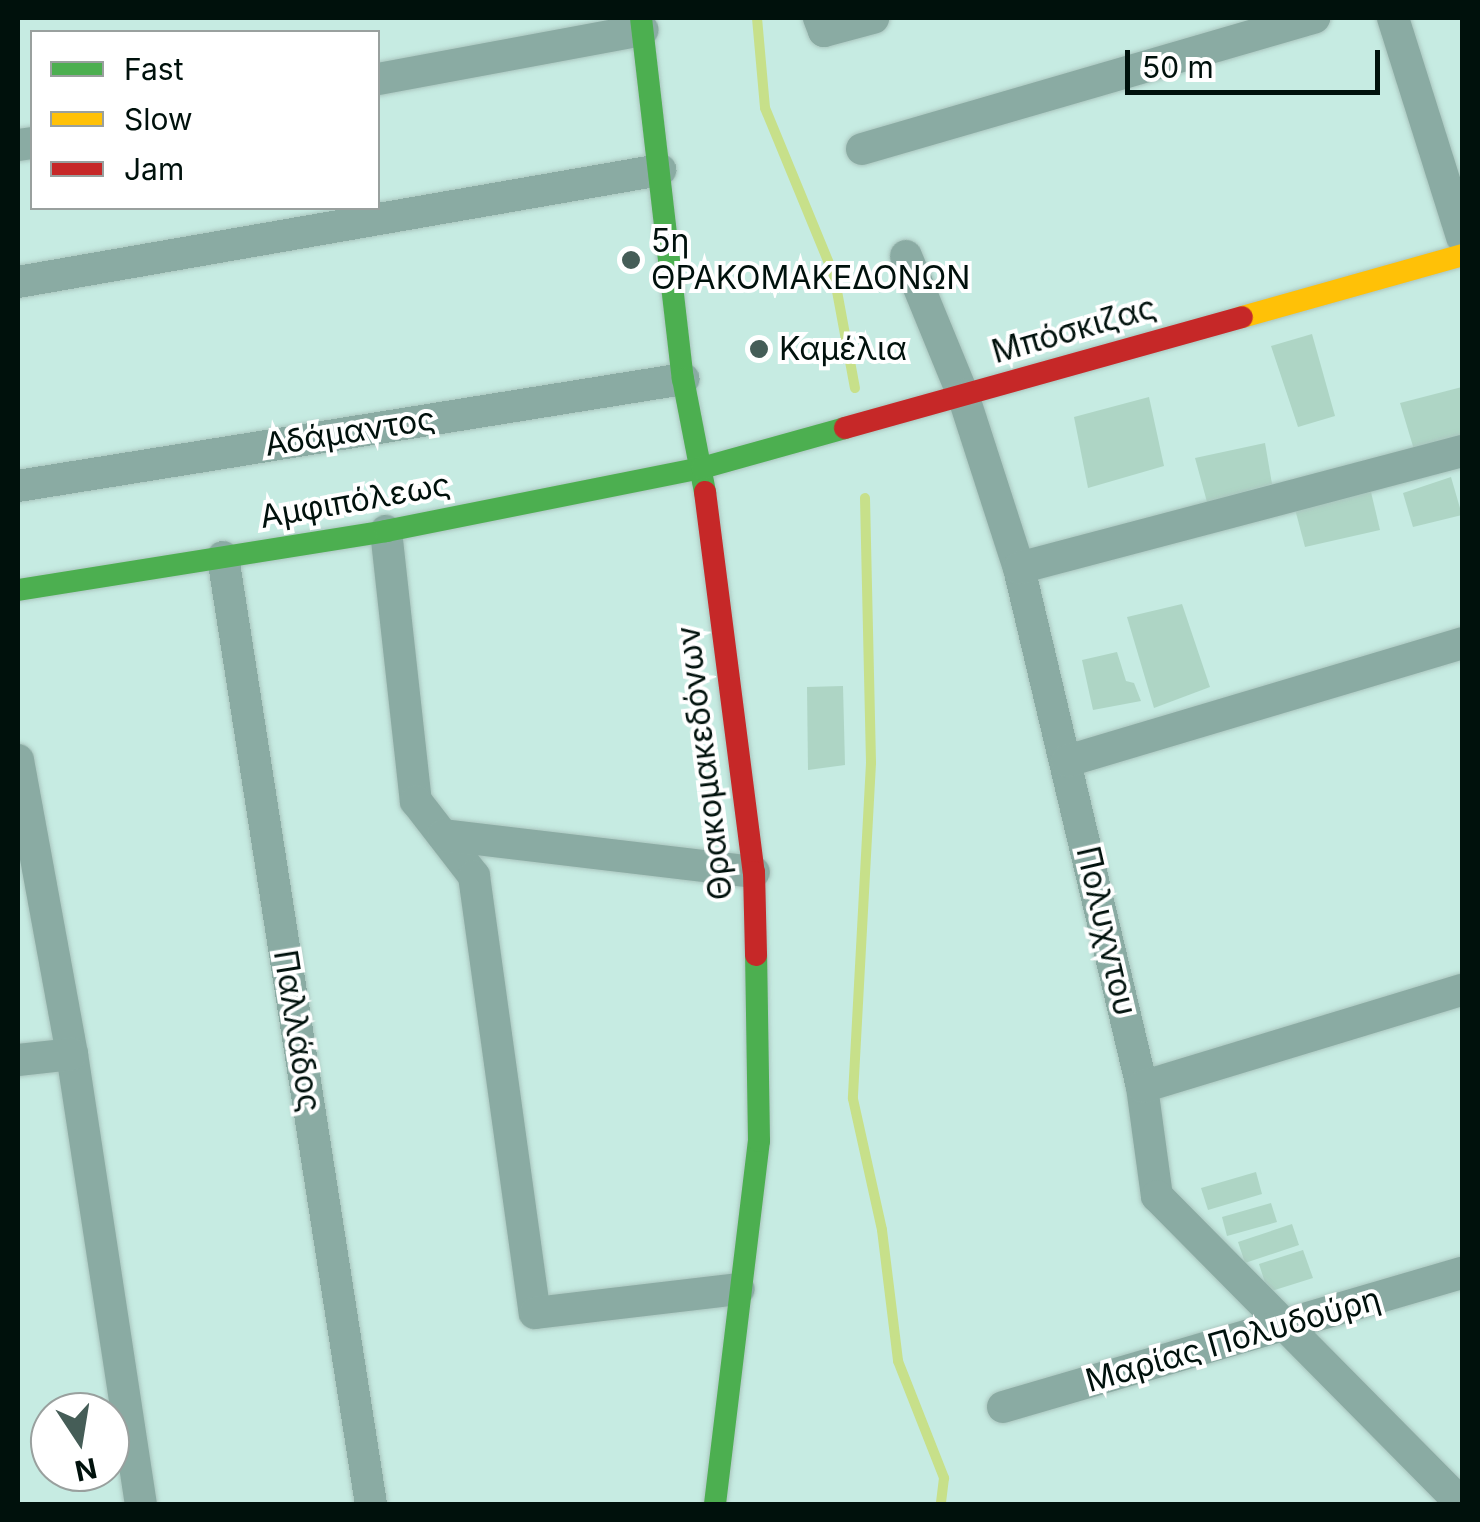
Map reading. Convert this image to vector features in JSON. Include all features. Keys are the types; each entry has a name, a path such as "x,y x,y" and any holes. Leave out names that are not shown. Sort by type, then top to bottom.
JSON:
{"main road":[{"name":"Θρακομακεδόνων","path":"641,24 683,379 702,468 754,872 762,1087 716,1504"},
{"name":"Μπόσκιζας","path":"702,468 1462,255"},
{"name":"Αμφιπόλεως","path":"18,590 386,531 702,468"}],"street":[{"path":"822,24 874,18"},
{"path":"862,149 1314,18"},
{"path":"1393,18 1462,236"},
{"path":"380,79 641,24"},
{"path":"18,282 660,170"},
{"name":"Πολυχντου","path":"906,256 963,395 1018,568 1142,1087 1157,1196 1289,1324 1462,1504"},
{"name":"Αδάμαντος","path":"18,486 683,379"},
{"path":"1018,568 1462,451"},
{"path":"386,531 416,800 474,876 535,1313 739,1290"},
{"name":"Παλλάδος","path":"223,558 371,1504"},
{"path":"1066,761 1462,643"},
{"path":"18,760 72,1054 141,1504"},
{"path":"443,835 754,872"},
{"path":"1142,1087 1462,990"},
{"path":"18,1060 72,1054"},
{"name":"Μαρίας Πολυδούρη","path":"1003,1408 1462,1273"}],"building":[{"path":"1312,334 1335,416 1298,427 1271,346"},
{"path":"1462,387 1462,440 1415,453 1400,403"},
{"path":"1149,397 1164,466 1088,488 1074,417"},
{"path":"1265,443 1272,484 1207,502 1195,458"},
{"path":"1451,477 1462,515 1413,527 1403,493"},
{"path":"1371,492 1380,530 1305,547 1295,509"},
{"path":"1182,604 1210,687 1154,708 1127,617"},
{"path":"1117,652 1126,681 1134,683 1141,701 1093,710 1082,660"},
{"path":"843,686 845,765 808,770 807,687"},
{"path":"1256,1172 1262,1194 1208,1210 1201,1188"},
{"path":"1271,1203 1277,1222 1227,1236 1222,1217"},
{"path":"1292,1224 1299,1245 1245,1263 1238,1242"},
{"path":"1303,1250 1313,1278 1268,1292 1259,1264"}],"waterway":[{"path":"757,18 765,108 834,275 855,388"},
{"path":"865,498 871,763 853,1099 882,1230 898,1361 944,1478 941,1504"}],"traffic: fast":[{"path":"641,18 683,379 705,492"},
{"path":"18,590 386,531 702,468 845,428"},
{"path":"715,1504 759,1141 756,955"}],"traffic: slow":[{"path":"1242,317 1462,255"}],"traffic: jam":[{"path":"845,428 1242,317"},
{"path":"705,492 754,872 756,955"}],"place":[{"name":"5η ΘΡΑΚΟΜΑΚΕΔΟΝΩΝ","path":"631,260"},
{"name":"Καμέλια","path":"759,349"}]}
